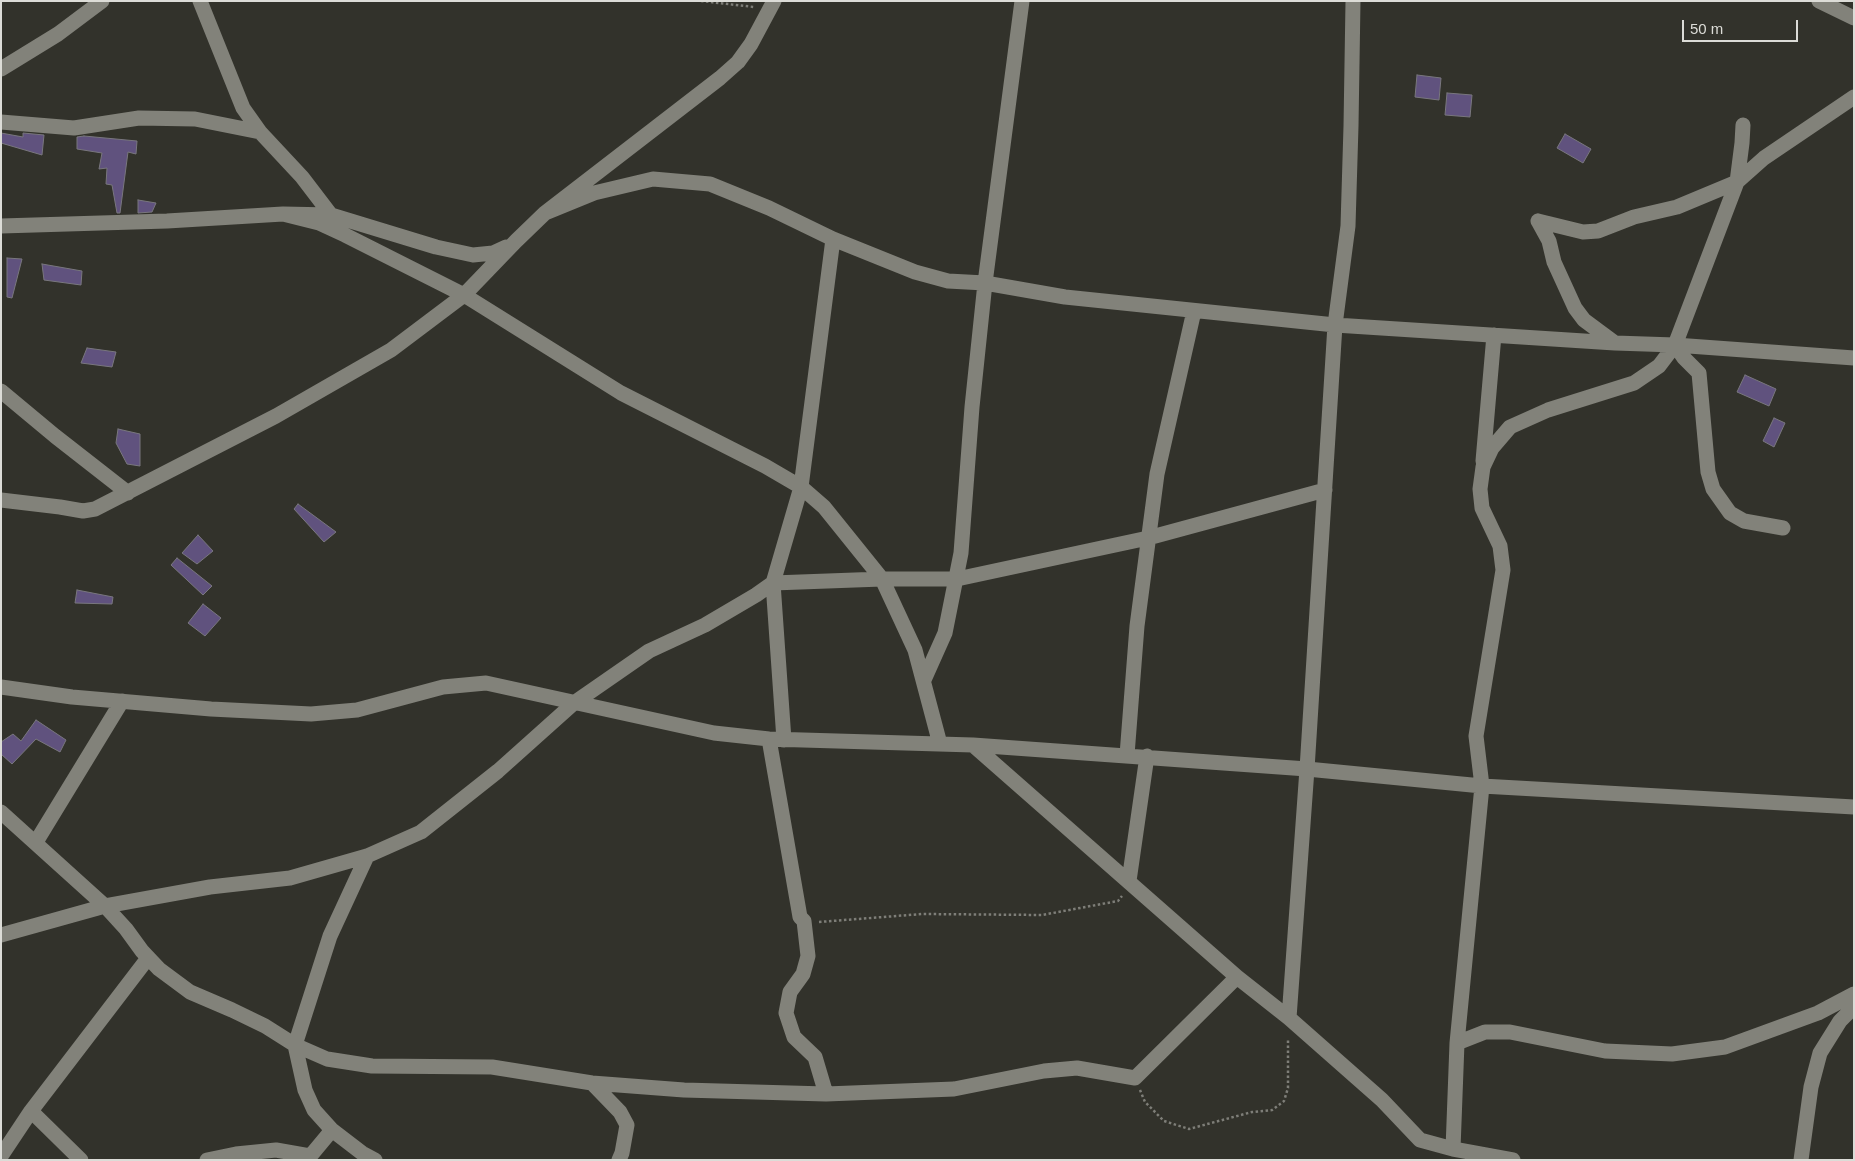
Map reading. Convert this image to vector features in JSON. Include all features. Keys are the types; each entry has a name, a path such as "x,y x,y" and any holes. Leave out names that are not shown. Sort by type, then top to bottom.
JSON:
{"street":[{"path":"1,69 58,34 102,1"},
{"path":"200,1 243,108 260,132 302,177 331,215"},
{"path":"924,680 945,633 961,553 972,408 1022,1"},
{"path":"1289,1018 1335,325 1348,226 1353,1"},
{"path":"1819,1 1854,18"},
{"path":"1,500 82,511 95,509 276,416 391,350 464,295 546,213 738,62 751,44 772,5"},
{"path":"1615,343 1584,320 1575,308 1538,221 1582,232 1598,231 1634,217 1677,207 1736,182 1764,158 1854,97"},
{"path":"1,122 74,128 139,118 194,119 260,132"},
{"path":"1483,467 1492,448 1510,427 1548,410 1634,382 1659,366 1675,345 1736,182 1742,143 1742,125"},
{"path":"546,213 594,194 653,179 710,184 769,208 833,239 915,272 948,281 986,283 1065,297 1335,325 1615,343 1675,345 1854,358"},
{"path":"2,231 283,214 331,215 436,247 473,255 501,251 516,241"},
{"path":"283,214 319,223 346,234 464,295 622,393 765,466 801,487 824,507 882,578 915,650 940,744"},
{"path":"826,1094 815,1057 794,1037 786,1013 790,992 803,974 808,956 804,922 800,917 777,740 773,583 801,487 833,239"},
{"path":"1127,755 1137,626 1157,474 1194,311"},
{"path":"1454,1149 1457,1044 1482,786 1476,736 1503,570 1500,546 1482,508 1480,489 1494,335"},
{"path":"1675,345 1684,358 1699,373 1708,472 1713,489 1730,513 1744,521 1783,528"},
{"path":"1,391 128,493"},
{"path":"1,935 105,906 210,887 290,878 367,856 422,832 498,771 574,703 650,651 705,625 773,583 882,578 957,579 1148,538 1325,490"},
{"path":"1,687 72,697 211,709 311,714 357,710 443,687 486,683 714,733 777,740 973,745 1147,756 1482,786 1854,808"},
{"path":"36,842 122,701"},
{"path":"973,745 1237,977 1289,1018 1382,1100 1420,1140 1424,1143 1514,1160"},
{"path":"1129,881 1147,756"},
{"path":"1,812 105,906 159,969 190,992 265,1026 295,1045 327,1059 372,1066 492,1067 592,1083 684,1090 826,1094 954,1089 1044,1071 1077,1068 1135,1078 1237,977"},
{"path":"367,856 330,936 295,1045 305,1090 314,1110 332,1130 362,1153 375,1160"},
{"path":"1,1156 31,1110 148,958"},
{"path":"1457,1044 1484,1032 1510,1032 1604,1051 1672,1054 1725,1047 1818,1013 1854,994"},
{"path":"1802,1160 1811,1087 1820,1053 1840,1021 1854,1007"},
{"path":"592,1083 620,1112 627,1125 619,1160"},
{"path":"31,1110 81,1160"},
{"path":"207,1160 236,1154 276,1150 308,1158 332,1130"}],"path":[{"path":"700,1 772,5"},
{"path":"804,922 922,914 1042,915 1118,901 1124,894 1129,881"},
{"path":"1135,1078 1145,1102 1164,1121 1180,1127 1189,1129 1252,1112 1272,1110 1284,1101 1288,1088 1289,1018"}],"building":[{"path":"1417,75 1441,78 1439,100 1415,97"},
{"path":"1447,93 1472,95 1470,117 1445,115"},
{"path":"1,133 23,137 23,133 44,135 42,155 1,143"},
{"path":"1565,134 1591,149 1583,163 1557,148"},
{"path":"77,137 137,141 136,154 128,152 120,213 117,213 112,185 106,184 107,168 99,169 102,153 77,149"},
{"path":"138,200 156,203 152,212 138,213"},
{"path":"7,258 22,259 12,298 7,297"},
{"path":"42,264 82,271 81,285 44,280"},
{"path":"87,348 116,352 112,367 81,363"},
{"path":"1745,375 1776,389 1769,406 1737,392"},
{"path":"1774,418 1785,423 1774,447 1763,441"},
{"path":"118,429 140,434 140,466 127,464 116,443"},
{"path":"298,504 336,532 324,542 294,509"},
{"path":"198,535 213,551 197,564 182,553"},
{"path":"177,558 212,586 203,595 171,565"},
{"path":"77,590 113,597 112,604 75,603"},
{"path":"203,604 221,618 205,636 188,623"},
{"path":"36,720 66,740 60,752 36,739 12,764 1,754 1,742 13,734 21,741"}]}
